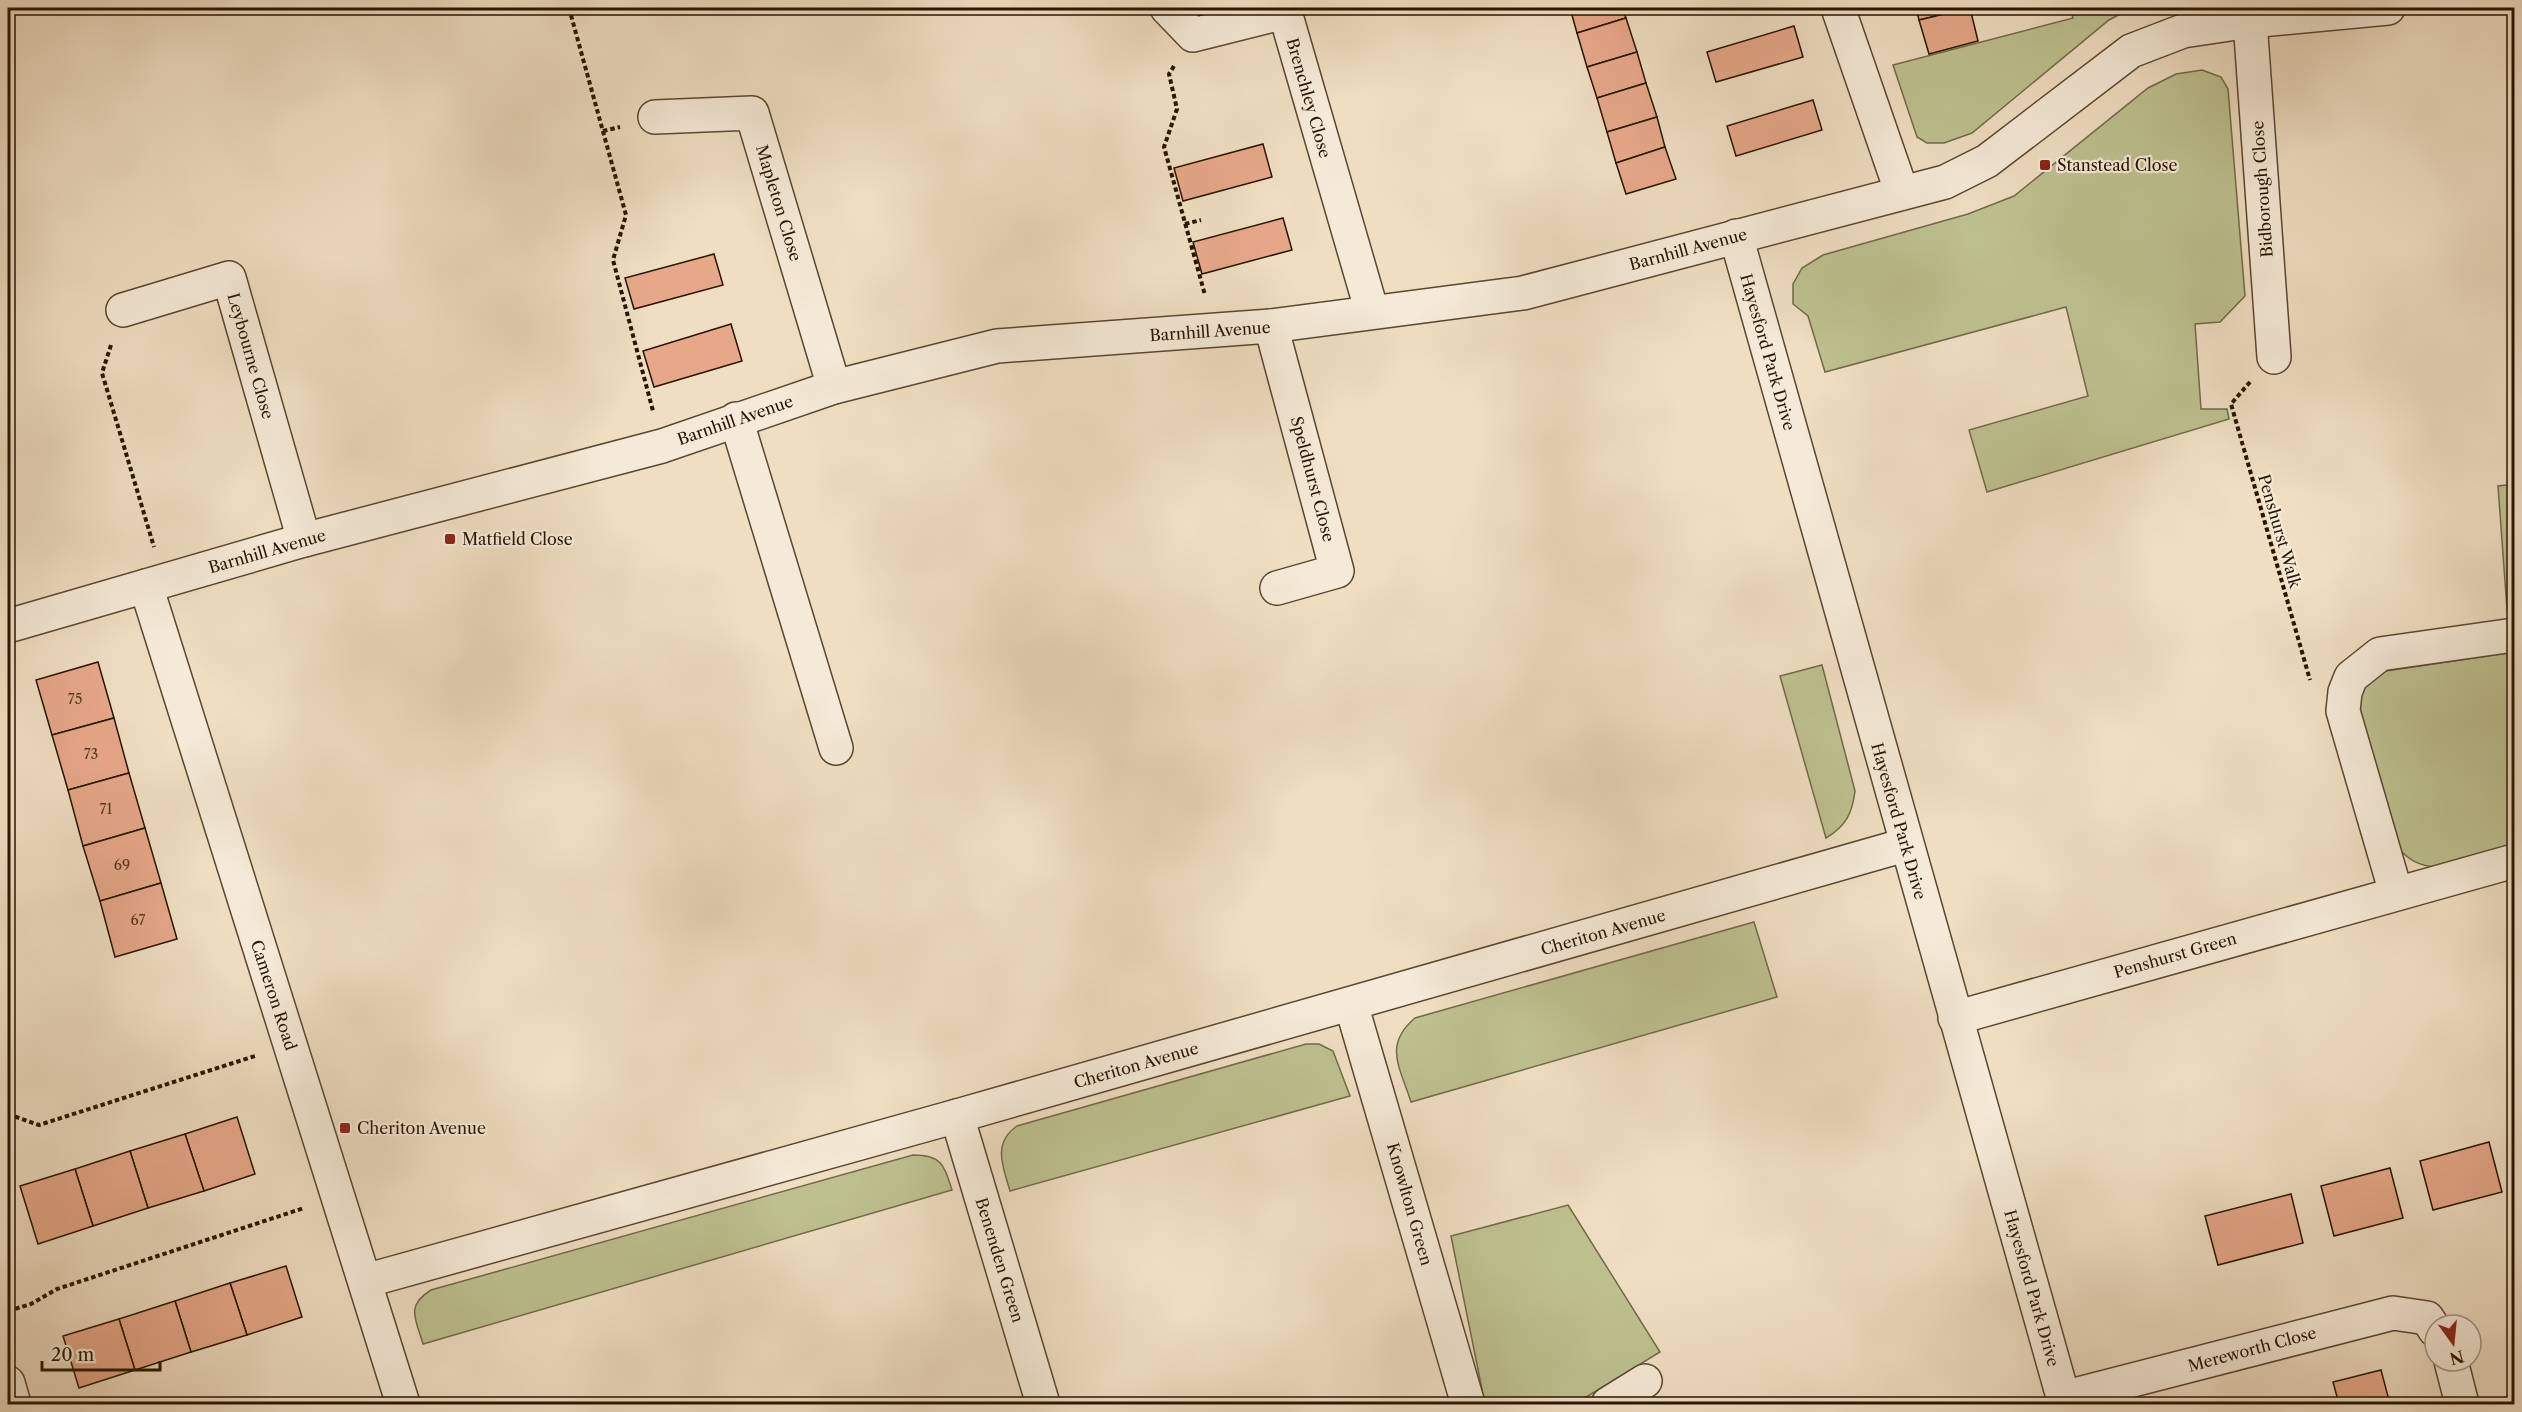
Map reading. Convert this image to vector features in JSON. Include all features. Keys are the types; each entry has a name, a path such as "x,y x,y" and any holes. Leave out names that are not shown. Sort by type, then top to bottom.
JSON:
{"street":[{"path":"1167,8 1193,35"},
{"path":"1838,8 1902,193"},
{"name":"Barnhill Avenue","path":"8,626 304,540 662,446 735,419 834,387 997,346 1271,326 1523,293 1945,182 1987,161 2131,51 2183,31 2307,11 2388,8"},
{"name":"Brenchley Close","path":"1193,35 1285,12 1372,312"},
{"name":"Bidborough Close","path":"2250,21 2274,357"},
{"name":"Mapleton Close","path":"655,117 752,113 834,387"},
{"name":"Hayesford Park Drive","path":"1736,236 1905,845 2064,1401"},
{"name":"Leybourne Close","path":"123,310 229,278 304,540"},
{"name":"Speldhurst Close","path":"1271,326 1337,571 1277,588"},
{"path":"735,419 836,748"},
{"name":"Cameron Road","path":"155,583 290,1046 403,1404"},
{"path":"2396,893 2343,711 2345,693 2351,677 2380,654 2514,635"},
{"name":"Cheriton Avenue","path":"364,1281 957,1116 1905,845"},
{"name":"Penshurst Green","path":"1955,1018 2514,861"},
{"name":"Knowlton Green","path":"1351,1004 1468,1404"},
{"name":"Benenden Green","path":"957,1116 1043,1404"},
{"name":"Mereworth Close","path":"2064,1401 2393,1313 2423,1317"},
{"path":"2454,1373 2462,1404"},
{"path":"1608,1404 1645,1381"},
{"path":"8,1383 14,1404"}],"path":[{"path":"569,8 626,215 613,260 662,446"},
{"path":"1193,35 1169,74 1177,109 1164,147 1215,331"},
{"path":"1185,225 1201,220"},
{"path":"123,310 102,373 155,583"},
{"name":"Penshurst Walk","path":"2274,357 2231,404 2314,696 2343,711"},
{"path":"8,1114 39,1125 290,1046"},
{"path":"8,1311 31,1304 57,1289 338,1197"}],"green space":[{"path":"2070,8 2132,8 2109,20 1972,133 1944,143 1927,143 1917,137 1893,65 2073,18"},
{"path":"2202,70 2221,77 2228,89 2245,296 2220,322 2195,324 2201,409 2227,409 2229,419 1987,492 1969,430 2088,396 2066,307 1825,372 1808,316 1793,304 1793,284 1802,268 1823,255 1968,214 2014,196 2148,88 2176,74"},
{"path":"2514,484 2514,607 2507,609 2498,486"},
{"path":"2514,652 2514,845 2436,867 2415,862 2398,848 2359,714 2360,699 2364,688 2386,671"},
{"path":"1822,665 1855,791 1847,819 1839,829 1826,838 1780,676"},
{"path":"1754,922 1777,997 1411,1102 1399,1067 1397,1047 1405,1028 1415,1018"},
{"path":"1306,1044 1319,1044 1333,1051 1350,1096 1010,1191 1003,1164 1002,1148 1004,1140 1017,1126"},
{"path":"913,1155 936,1159 944,1168 952,1190 423,1344 415,1308 423,1296 431,1290"},
{"path":"1568,1205 1660,1352 1575,1404 1485,1404 1451,1236"}],"building":[{"path":"1570,8 1622,8 1626,18 1577,33"},
{"path":"1916,8 1970,8 1919,20"},
{"path":"1970,8 1978,41 1929,54 1919,20"},
{"path":"1626,18 1637,52 1587,67 1577,33"},
{"path":"1794,26 1803,57 1716,82 1707,52"},
{"path":"1637,52 1646,83 1597,98 1587,67"},
{"path":"1646,83 1657,117 1607,132 1597,98"},
{"path":"1813,100 1822,130 1736,156 1727,126"},
{"path":"1657,117 1665,147 1616,163 1607,132"},
{"path":"1263,144 1272,177 1183,201 1174,168"},
{"path":"1665,147 1676,179 1626,194 1616,163"},
{"path":"1283,218 1292,250 1202,274 1193,242"},
{"path":"714,254 723,285 634,309 625,278"},
{"path":"731,324 742,361 654,387 643,351"},
{"path":"98,662 114,718 52,735 36,680"},
{"path":"114,718 129,773 68,790 52,735"},
{"path":"129,773 145,828 83,846 68,790"},
{"path":"145,828 161,883 100,901 83,846"},
{"path":"161,883 177,939 115,957 100,901"},
{"path":"237,1117 255,1174 204,1191 185,1134"},
{"path":"185,1134 204,1191 148,1208 130,1151"},
{"path":"2489,1142 2502,1192 2433,1210 2420,1161"},
{"path":"130,1151 148,1208 93,1226 75,1169"},
{"path":"2390,1168 2403,1218 2334,1236 2321,1186"},
{"path":"75,1169 93,1226 38,1244 20,1186"},
{"path":"2291,1194 2303,1243 2218,1265 2205,1216"},
{"path":"286,1266 302,1317 247,1335 230,1283"},
{"path":"230,1283 247,1335 191,1352 175,1301"},
{"path":"175,1301 191,1352 135,1370 119,1319"},
{"path":"119,1319 135,1370 79,1388 63,1336"},
{"path":"2381,1370 2390,1404 2339,1404 2333,1382"}],"place":[{"name":"Stanstead Close","path":"2045,165"},
{"name":"Matfield Close","path":"450,539"},
{"name":"Cheriton Avenue","path":"345,1128"}]}
